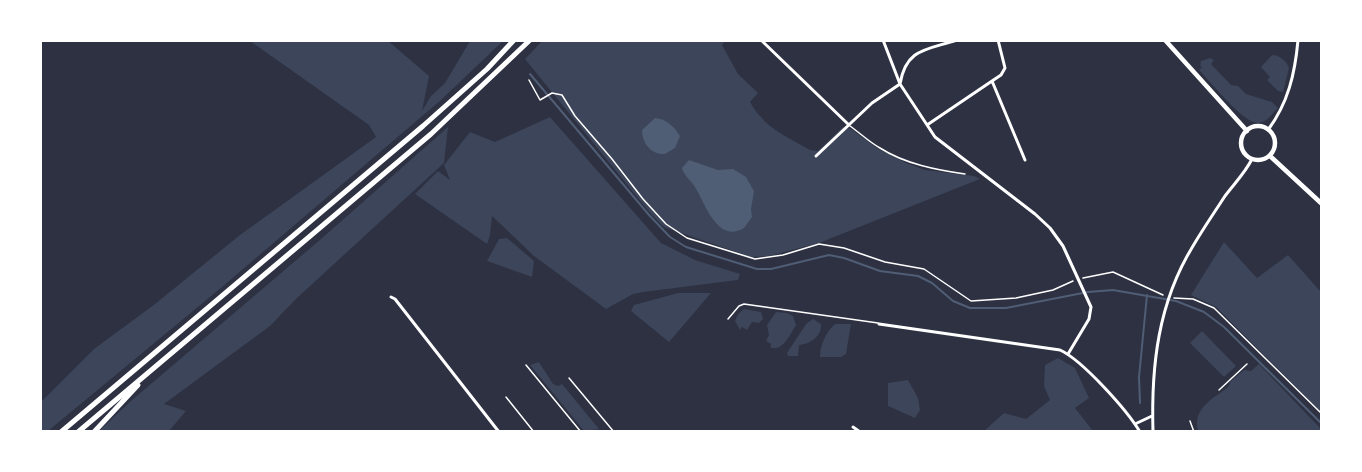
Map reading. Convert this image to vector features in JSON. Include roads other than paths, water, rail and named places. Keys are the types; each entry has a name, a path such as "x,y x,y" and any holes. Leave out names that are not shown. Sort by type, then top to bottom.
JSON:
{"highway":[{"path":"61,432 423,126 487,69 514,40"},
{"path":"78,432 431,134 530,40"},
{"path":"94,432 154,368"}],"main road":[{"path":"1165,40 1247,130"},
{"path":"1256,127 1268,130 1275,142 1270,156 1260,160 1252,159 1244,154 1241,147 1242,138 1247,130 1256,127"},
{"path":"1270,156 1322,204"}],"street":[{"path":"761,40 849,125"},
{"path":"883,40 900,84 935,137 1035,214 1050,228 1062,246 1091,308 1089,319 1068,354"},
{"path":"816,156 872,103 900,84 903,68 915,53 957,40"},
{"path":"927,125 1001,75 1005,68 998,40"},
{"path":"1268,130 1282,110 1288,93 1296,63 1298,40"},
{"path":"992,81 1025,160"},
{"path":"1153,432 1156,346 1176,276 1192,247 1252,159"},
{"path":"391,297 395,299 499,432"},
{"path":"879,324 1060,350 1068,354 1094,377 1140,432"},
{"path":"1135,424 1152,416"},
{"path":"853,427 860,432"}],"lane":[{"path":"849,125 879,148 894,155 937,169 965,174"},
{"path":"728,319 739,306 751,304 879,324"},
{"path":"526,365 581,432"},
{"path":"569,378 614,432"},
{"path":"506,397 534,432"},
{"path":"1190,421 1194,432"}],"waterway":[{"path":"530,74 649,215 670,237 686,247 757,269 771,269 829,255 844,258 880,271 918,276 932,283 953,301 970,308 1006,308 1088,292 1113,290 1176,301 1204,312 1224,327 1322,424"},
{"path":"1140,403 1139,377 1147,295"}]}
